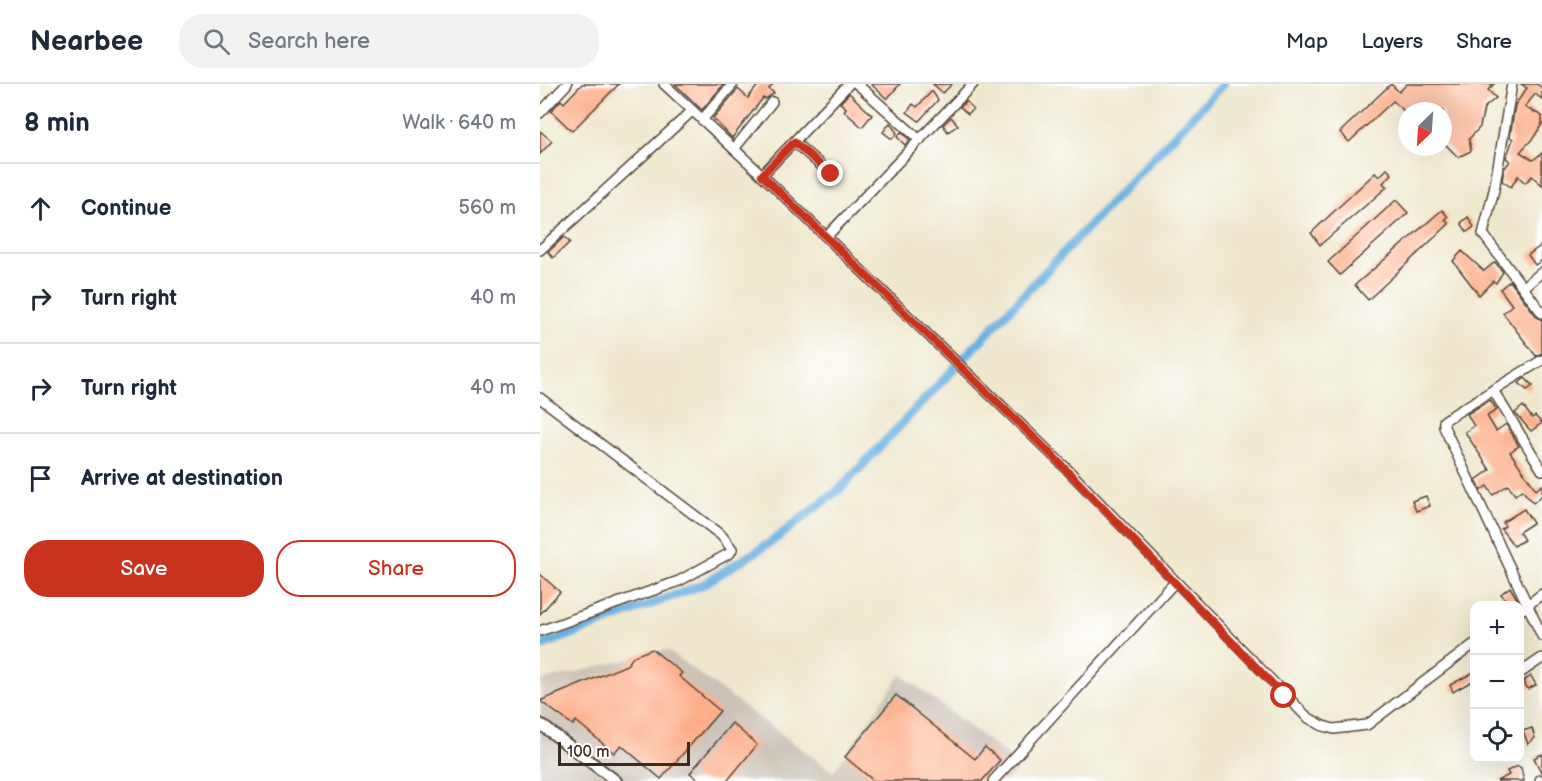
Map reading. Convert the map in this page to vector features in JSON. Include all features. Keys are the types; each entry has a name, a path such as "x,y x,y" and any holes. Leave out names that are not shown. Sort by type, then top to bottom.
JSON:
{"street":[{"path":"540,113 567,84"},
{"path":"664,84 827,236 1065,468 1307,717 1323,726 1342,729 1367,725 1470,647"},
{"path":"702,120 733,84"},
{"path":"856,84 920,140"},
{"path":"827,236 973,84"},
{"path":"1512,84 1494,190 1483,234 1542,313"},
{"path":"762,175 846,85"},
{"path":"734,149 772,102"},
{"path":"540,250 692,111"},
{"path":"794,142 831,174"},
{"path":"1524,287 1542,272"},
{"path":"1520,601 1444,427 1444,421 1542,360"},
{"path":"1493,390 1542,470"},
{"path":"540,398 722,536 732,549 730,553 679,581 540,631"},
{"path":"993,781 1175,582"},
{"path":"1524,607 1542,594"},
{"path":"1524,609 1541,633"},
{"path":"1524,670 1542,658"},
{"path":"540,724 616,781"}],"shaded area":[{"path":"667,650 833,772 901,674 1020,765 1007,781 540,781 540,681"}],"building":[{"path":"582,84 619,84 572,131 551,111 561,100 564,103"},
{"path":"675,84 724,84 702,110"},
{"path":"759,84 773,84 769,89 774,93 763,98 732,138 713,118 738,89 748,98"},
{"path":"871,84 900,84 887,99"},
{"path":"933,84 952,84 943,93"},
{"path":"1391,84 1399,92 1407,84 1494,84 1488,90 1496,98 1484,108 1480,127 1469,139 1471,151 1458,157 1452,151 1452,102 1398,102 1398,106 1393,101 1349,142 1340,132"},
{"path":"1521,84 1537,84 1542,88 1542,99 1535,94 1525,107 1542,116 1542,124 1520,152 1533,160 1542,153 1542,185 1532,176 1525,183 1518,176 1511,187 1502,181 1504,169 1510,161 1506,158 1513,139 1510,137 1515,105 1527,88"},
{"path":"932,91 938,100 919,121 907,112 913,104 917,107"},
{"path":"849,93 872,115 862,127 844,111 846,108 840,103"},
{"path":"966,101 973,109 968,114 960,107"},
{"path":"951,117 958,125 948,132 943,125"},
{"path":"890,123 897,133 892,139 883,132"},
{"path":"540,131 552,141 540,154"},
{"path":"901,132 910,140 905,145 897,137"},
{"path":"1387,169 1392,174 1383,183 1387,187 1320,245 1311,233 1375,173 1379,177"},
{"path":"1396,200 1408,213 1340,275 1328,262"},
{"path":"1442,210 1448,217 1445,220 1449,224 1368,300 1355,285"},
{"path":"1468,217 1474,227 1467,232 1461,223"},
{"path":"564,237 570,242 553,258 548,252"},
{"path":"1542,245 1542,260 1535,265 1528,255"},
{"path":"1462,251 1484,271 1495,262 1503,272 1496,283 1493,281 1479,295 1453,261"},
{"path":"1510,281 1537,317 1542,320 1542,353 1536,356 1503,313 1512,305 1500,289"},
{"path":"1525,378 1533,386 1527,390 1519,383"},
{"path":"1490,400 1497,410 1487,416 1496,431 1506,424 1519,446 1510,452 1536,490 1542,485 1542,495 1533,503 1522,490 1515,495 1508,485 1493,495 1487,486 1481,490 1476,480 1490,470 1465,432 1474,426 1467,414"},
{"path":"1523,406 1532,418 1535,416 1542,423 1531,431 1515,413"},
{"path":"1426,496 1430,506 1416,511 1412,501"},
{"path":"1524,509 1533,523 1519,532 1524,540 1514,546 1501,529 1505,526 1503,522"},
{"path":"540,574 560,592 540,614"},
{"path":"1510,587 1518,601 1506,601 1501,594"},
{"path":"652,649 682,673 679,676 720,711 661,779 621,745 614,753 576,721 573,725 540,701 627,665 634,656"},
{"path":"1470,674 1470,682 1453,692 1450,685"},
{"path":"1531,676 1536,685 1528,689 1524,680"},
{"path":"896,695 975,759 985,747 1000,760 982,781 874,781 845,757"},
{"path":"732,723 757,745 727,781 700,781 690,773"},
{"path":"1532,728 1535,738 1528,744 1524,734 1524,731"},
{"path":"1542,754 1542,774 1534,758"},
{"path":"1518,766 1521,768 1524,781 1497,781 1509,775 1507,771"}],"waterway":[{"path":"540,646 702,585 770,543 842,487 1223,84"}],"route":[{"path":"831,174 794,142 762,175 984,387 1101,504 1284,696"}]}
